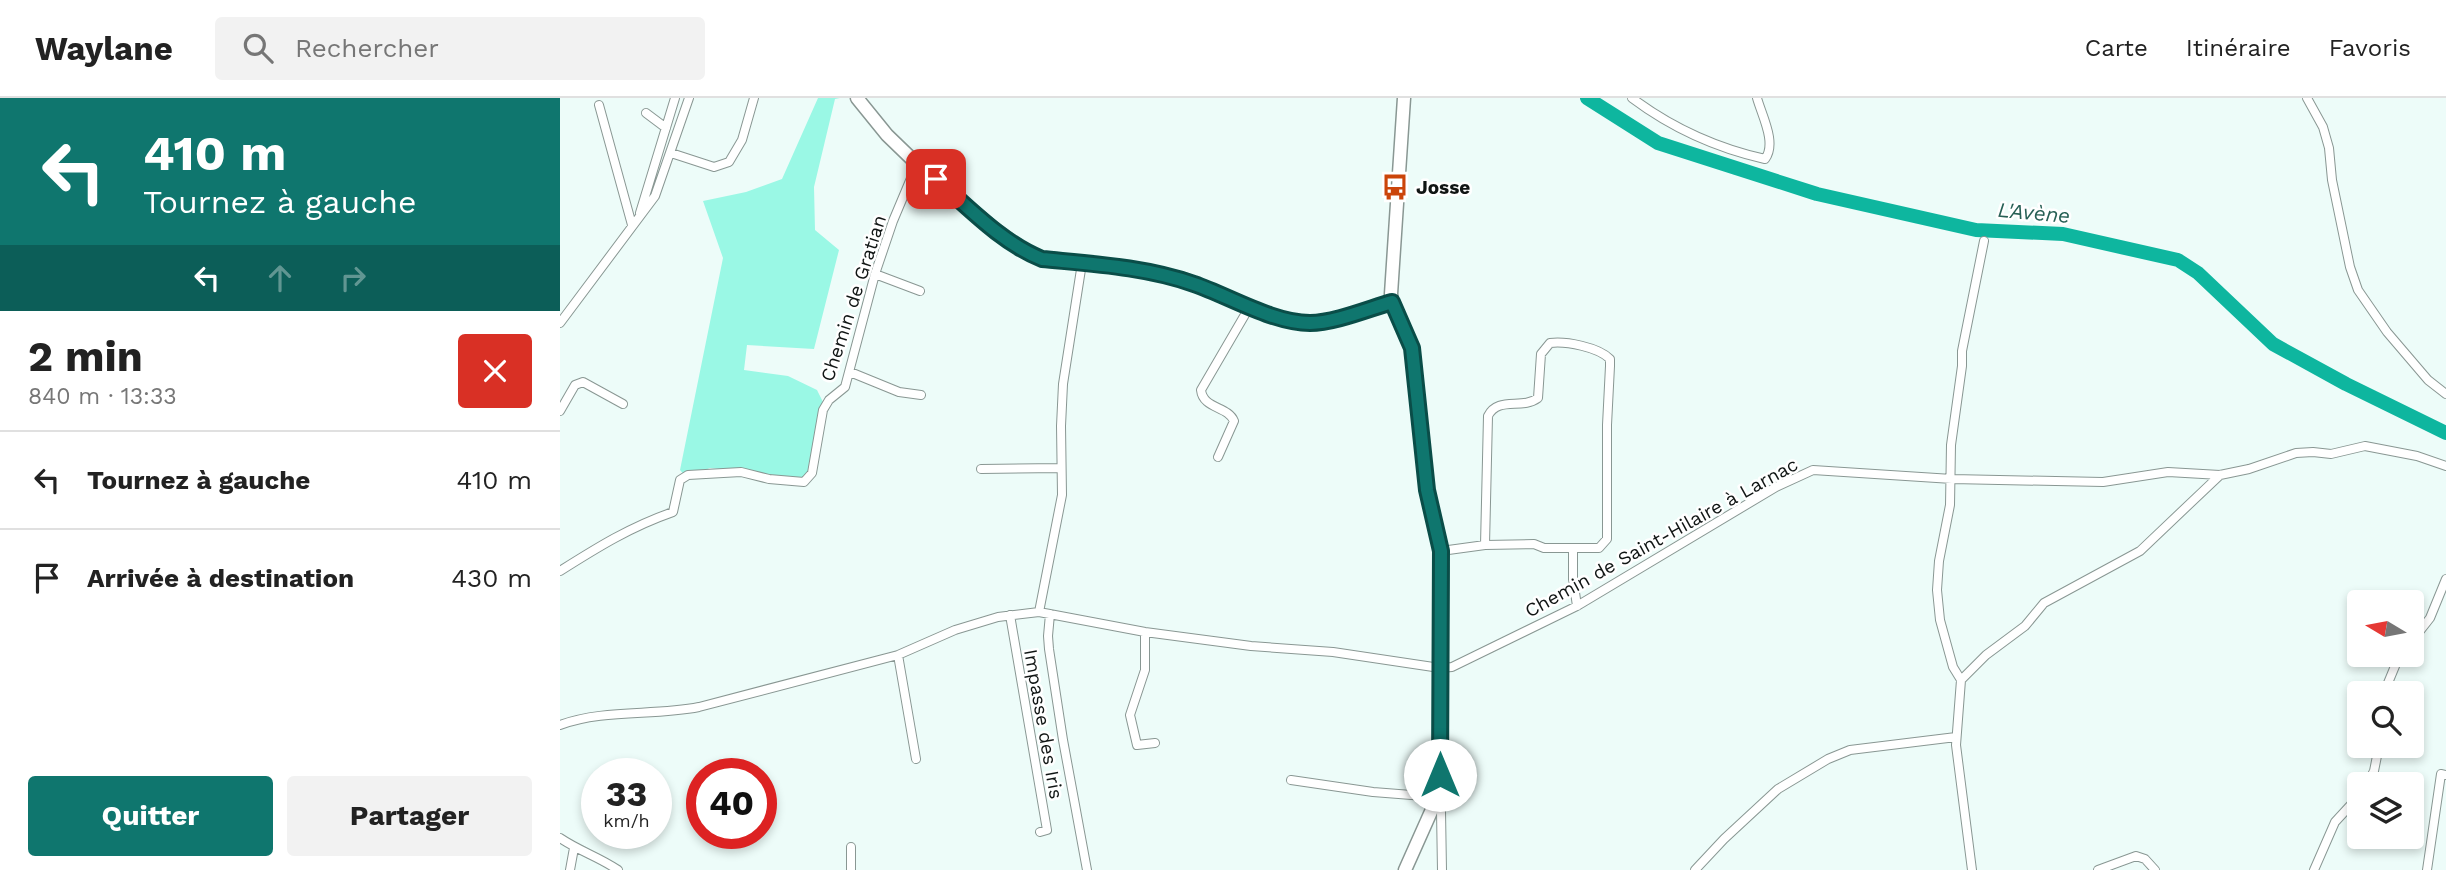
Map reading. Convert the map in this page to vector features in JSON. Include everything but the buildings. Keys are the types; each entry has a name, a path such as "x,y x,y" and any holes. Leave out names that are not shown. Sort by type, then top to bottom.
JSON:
{"street":[{"path":"640,216 675,98"},
{"path":"560,323 655,196 689,98"},
{"path":"671,153 714,167 729,162 742,140 754,98"},
{"path":"857,98 887,135 917,164 1028,253 1042,259 1157,274 1193,284 1279,318 1309,323 1322,322 1392,302"},
{"path":"1404,98 1392,302 1412,348 1427,490 1441,551 1440,775 1435,801 1405,870"},
{"path":"1632,98 1691,135 1765,159 1770,150 1770,140 1757,98"},
{"path":"2307,98 2323,127 2329,148 2350,267 2358,290 2387,332 2428,380 2446,394"},
{"path":"599,105 632,225"},
{"path":"646,113 666,128"},
{"name":"Chemin de Gratian","path":"560,571 613,537 673,512 680,480 688,475 741,472 804,482 812,473 823,410 845,387 875,274 917,164"},
{"path":"1972,870 1956,737 1961,680 1953,667 1940,620 1937,590 1939,561 1950,505 1951,445 1962,351 1984,241"},
{"path":"1039,612 1062,495 1063,384 1082,263"},
{"path":"875,274 920,290"},
{"path":"1218,457 1234,421 1231,415 1206,401 1201,390 1250,306"},
{"path":"1441,551 1485,545 1534,544 1544,548 1599,548 1607,539 1610,359 1604,353 1558,342 1550,343 1541,354 1538,398 1532,402 1497,405 1492,408 1488,416 1485,545"},
{"path":"850,372 899,392 921,395"},
{"path":"560,411 575,386 583,382 624,404"},
{"name":"Chemin de Saint-Hilaire à Larnac","path":"560,725 597,716 699,707 898,655 954,630 1010,615 1039,612 1145,632 1251,646 1333,652 1440,668 1452,667 1577,606 1776,487 1813,470 1952,479 2103,482 2168,472 2220,475 2249,470 2296,453 2331,454 2365,446 2417,456 2446,466"},
{"path":"981,469 1061,468"},
{"path":"1961,680 1986,655 2025,626 2044,603 2140,551 2220,475"},
{"path":"1573,548 1573,579 1577,606"},
{"path":"2424,626 2430,618 2446,579"},
{"path":"1050,614 1049,649 1063,740 1087,844 1087,870"},
{"name":"Impasse des Iris","path":"1010,615 1046,831 1040,832"},
{"path":"1145,632 1145,670 1130,715 1137,745 1155,743"},
{"path":"898,655 916,759"},
{"path":"1696,870 1724,839 1778,789 1828,759 1850,750 1956,737"},
{"path":"2427,870 2441,774 2446,775"},
{"path":"1291,780 1435,801"},
{"path":"1435,801 1441,811 1441,870"},
{"path":"2314,870 2335,822 2347,809"},
{"path":"560,838 618,870"},
{"path":"850,870 851,847"},
{"path":"570,870 574,848"},
{"path":"2098,870 2136,856 2145,859 2155,870"}],"green space":[{"path":"818,98 840,98 835,99 814,187 815,230 839,250 814,349 747,345 744,370 788,376 817,390 823,402 810,469 802,478 710,468 686,477 680,470 723,258 703,201 746,192 782,179"}],"waterway":[{"name":"L'Avène","path":"1587,98 1658,143 1817,194 1976,230 2063,234 2178,260 2198,273 2273,344 2346,384 2446,433"}],"place":[{"name":"Josse","path":"1395,187"}],"route":[{"path":"936,179 991,226 1028,253 1042,259 1157,274 1193,284 1279,318 1309,323 1322,322 1392,302 1412,348 1427,490 1441,551 1440,775"}]}
